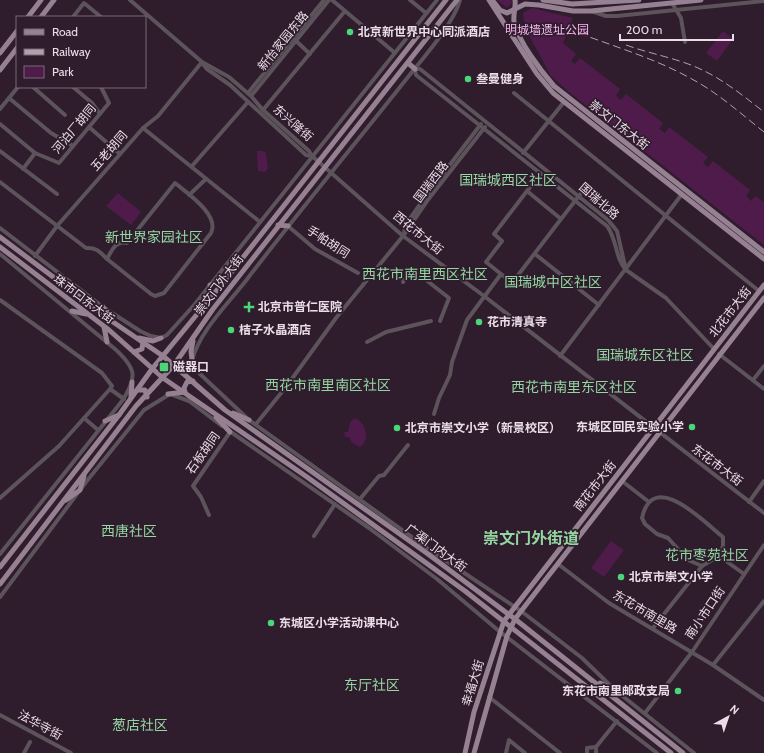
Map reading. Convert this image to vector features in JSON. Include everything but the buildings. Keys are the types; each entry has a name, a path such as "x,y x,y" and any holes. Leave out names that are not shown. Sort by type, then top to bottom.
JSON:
{"main road":[{"path":"29,16 41,0"},
{"path":"42,16 54,0"},
{"name":"崇文门外大街","path":"0,567 119,415 152,369 180,337 446,0"},
{"name":"崇文门外大街","path":"0,584 136,406 163,378 189,345 196,333 278,225 459,0"},
{"name":"崇文门东大街","path":"490,0 504,12 507,13 514,9 514,20 519,33 540,69 554,86 764,252"},
{"name":"崇文门东大街","path":"490,0 537,74 547,87 764,259"},
{"path":"514,9 515,0"},
{"path":"543,0 572,4 639,0"},
{"path":"514,9 521,5 528,4 572,11 591,11 701,0"},
{"path":"0,53 16,32"},
{"path":"0,70 16,49"},
{"path":"395,53 401,57"},
{"path":"408,63 415,68"},
{"path":"278,225 288,226"},
{"name":"珠市口东大街","path":"0,238 113,322 163,356"},
{"name":"珠市口东大街","path":"0,247 88,314 163,378"},
{"path":"210,285 226,279"},
{"name":"北花市大街","path":"653,428 764,285"},
{"name":"北花市大街","path":"659,432 764,298"},
{"path":"103,307 113,322"},
{"path":"72,312 88,314"},
{"path":"104,327 107,342"},
{"path":"192,360 191,351 196,333"},
{"path":"180,337 184,343 189,345"},
{"path":"136,338 153,341 160,338"},
{"path":"134,352 142,349 143,342"},
{"name":"广渠门内大街","path":"163,356 225,410 428,554 516,619 683,753"},
{"name":"广渠门内大街","path":"163,378 307,477 511,626 671,753"},
{"path":"168,394 184,392 187,382 193,381"},
{"path":"130,399 132,382"},
{"path":"137,390 145,390 146,397"},
{"path":"210,410 230,432"},
{"path":"225,410 249,420"},
{"path":"105,421 119,415"},
{"name":"南花市大街","path":"504,621 514,606 653,428"},
{"name":"南花市大街","path":"511,626 659,432"},
{"path":"60,504 80,490 85,473"},
{"name":"幸福大街","path":"465,753 474,712 504,621"},
{"name":"幸福大街","path":"474,753 489,697 511,626"},
{"path":"592,679 616,690"}],"street":[{"name":"东兴隆街","path":"130,0 202,62 229,77 250,94 263,110 309,151 312,156"},
{"name":"新怡家园东路","path":"250,94 324,0"},
{"path":"331,0 395,53"},
{"name":"新怡家园东路","path":"294,39 331,0"},
{"path":"410,0 426,13"},
{"name":"崇文门外大街","path":"160,338 172,331 210,285 437,0"},
{"name":"崇文门外大街","path":"192,360 205,333 288,226 332,174 415,68 456,13 459,0"},
{"path":"591,11 606,16 617,16 764,2"},
{"path":"74,16 84,3 100,16"},
{"path":"672,3 681,18 685,42"},
{"path":"263,110 346,11"},
{"path":"146,20 149,17"},
{"path":"294,39 310,54"},
{"name":"东兴隆街","path":"202,62 207,69 224,81 306,155 312,156"},
{"name":"五老胡同","path":"35,256 57,226 143,128 158,116 202,62"},
{"name":"国瑞北路","path":"415,68 420,69 488,124 580,194 614,225 619,238 626,270 621,265 609,229 485,128 416,75 415,68"},
{"path":"0,109 17,88"},
{"path":"33,88 65,115"},
{"path":"74,88 92,103 100,114"},
{"name":"河泊厂胡同","path":"0,124 35,153 59,163 108,103 102,88"},
{"path":"514,93 759,291"},
{"path":"9,98 50,133 73,146"},
{"path":"192,166 248,102"},
{"path":"520,156 564,102"},
{"name":"国瑞西路","path":"404,236 405,226 419,205 484,120"},
{"name":"国瑞西路","path":"404,236 428,201 488,124"},
{"path":"89,127 120,154"},
{"path":"143,128 260,222"},
{"path":"0,151 57,194"},
{"path":"23,169 35,153"},
{"name":"西花市大街","path":"312,156 404,236 484,296 653,428"},
{"path":"190,195 206,179"},
{"path":"536,180 494,234 502,241 486,262 512,283 580,194"},
{"path":"0,182 86,248 93,247 100,252 107,259 151,294 156,296 164,293 213,229 211,216 190,195 175,183 127,243 122,242 117,244 107,259"},
{"path":"527,192 561,219"},
{"path":"560,356 682,194"},
{"name":"手帕胡同","path":"288,226 316,249 358,273"},
{"name":"珠市口东大街","path":"0,228 103,307 140,331 160,338"},
{"path":"256,424 286,387 336,318 404,236"},
{"name":"珠市口东大街","path":"0,254 72,312 125,358 133,373 132,382"},
{"path":"535,254 599,305"},
{"path":"403,282 412,269 449,298 440,321"},
{"path":"626,270 666,298 714,349"},
{"path":"434,414 439,398 450,375 452,362 462,338 464,327 484,296 501,274"},
{"path":"0,300 102,373 112,386 60,446 0,498"},
{"path":"367,342 386,332 431,321"},
{"path":"719,354 764,389"},
{"name":"广渠门内大街","path":"192,360 200,374 249,420 430,550 521,611 582,658 616,690 694,753"},
{"path":"753,380 764,366"},
{"path":"6,559 0,553 124,399 132,382"},
{"path":"110,389 124,399"},
{"path":"0,597 80,490 144,410 168,394"},
{"name":"广渠门内大街","path":"168,394 189,401 230,432 335,504 437,579 507,636 657,753"},
{"path":"84,418 98,430"},
{"name":"东花市大街","path":"653,428 764,513"},
{"name":"石板胡同","path":"209,515 201,498 192,486 230,432"},
{"path":"360,499 379,476 384,475 408,445"},
{"path":"622,481 649,502"},
{"path":"749,502 764,481"},
{"path":"653,628 702,566 719,556 723,546 723,538 682,503 663,496 654,498 649,502 642,518 645,524 657,534 668,538 688,560 702,566"},
{"path":"314,536 335,504"},
{"name":"南小市口街","path":"644,713 692,652 764,545"},
{"path":"719,556 744,574"},
{"name":"东花市南里路","path":"558,564 609,603 713,665 764,700"},
{"path":"713,665 764,600"},
{"path":"489,697 560,753"},
{"name":"法华寺街","path":"0,715 64,751 71,753"},
{"path":"596,753 596,747 617,721"},
{"path":"506,753 509,740 525,753"},
{"path":"24,753 30,742"},
{"path":"587,753 587,748 596,747"}],"green space":[{"path":"497,0 511,0 512,3 507,8"},
{"name":"明城墙遗址公园","path":"532,8 573,18 563,43 576,54 571,61 575,64 580,58 620,89 616,96 621,100 626,94 663,123 659,129 665,133 669,127 708,157 703,163 708,167 713,161 750,190 746,196 751,201 755,196 764,202 764,245 569,92 551,76 525,28 523,13"},
{"path":"723,31 733,39 717,61 706,53"},
{"path":"257,151 263,151 266,153 268,169 265,172 258,171"},
{"path":"118,193 141,212 131,225 106,206"},
{"path":"355,418 362,423 366,432 365,440 360,447 352,443 349,437 345,437 344,432 348,432 350,422"},
{"path":"611,541 624,550 604,577 591,568"}],"railway":[{"path":"568,29 646,57 690,78 719,96 764,132"},
{"path":"626,45 701,69 729,86 764,112"}],"place":[{"name":"北京新世界中心同派酒店","path":"350,32"},
{"name":"叁曼健身","path":"468,79"},
{"name":"北京市普仁医院","path":"249,307"},
{"name":"花市清真寺","path":"479,322"},
{"name":"桔子水晶酒店","path":"231,330"},
{"name":"磁器口","path":"164,367"},
{"name":"东城区回民实验小学","path":"692,427"},
{"name":"北京市崇文小学（新景校区）","path":"397,428"},
{"name":"北京市崇文小学","path":"621,577"},
{"name":"东城区小学活动课中心","path":"271,623"},
{"name":"东花市南里邮政支局","path":"678,691"}],"district":[{"name":"国瑞城西区社区","path":"508,180"},
{"name":"新世界家园社区","path":"154,237"},
{"name":"西花市南里西区社区","path":"425,274"},
{"name":"国瑞城中区社区","path":"553,282"},
{"name":"国瑞城东区社区","path":"645,355"},
{"name":"西花市南里南区社区","path":"328,385"},
{"name":"西花市南里东区社区","path":"574,387"},
{"name":"西唐社区","path":"129,531"},
{"name":"崇文门外街道","path":"531,538"},
{"name":"花市枣苑社区","path":"707,555"},
{"name":"东厅社区","path":"372,685"},
{"name":"葱店社区","path":"140,725"}]}
